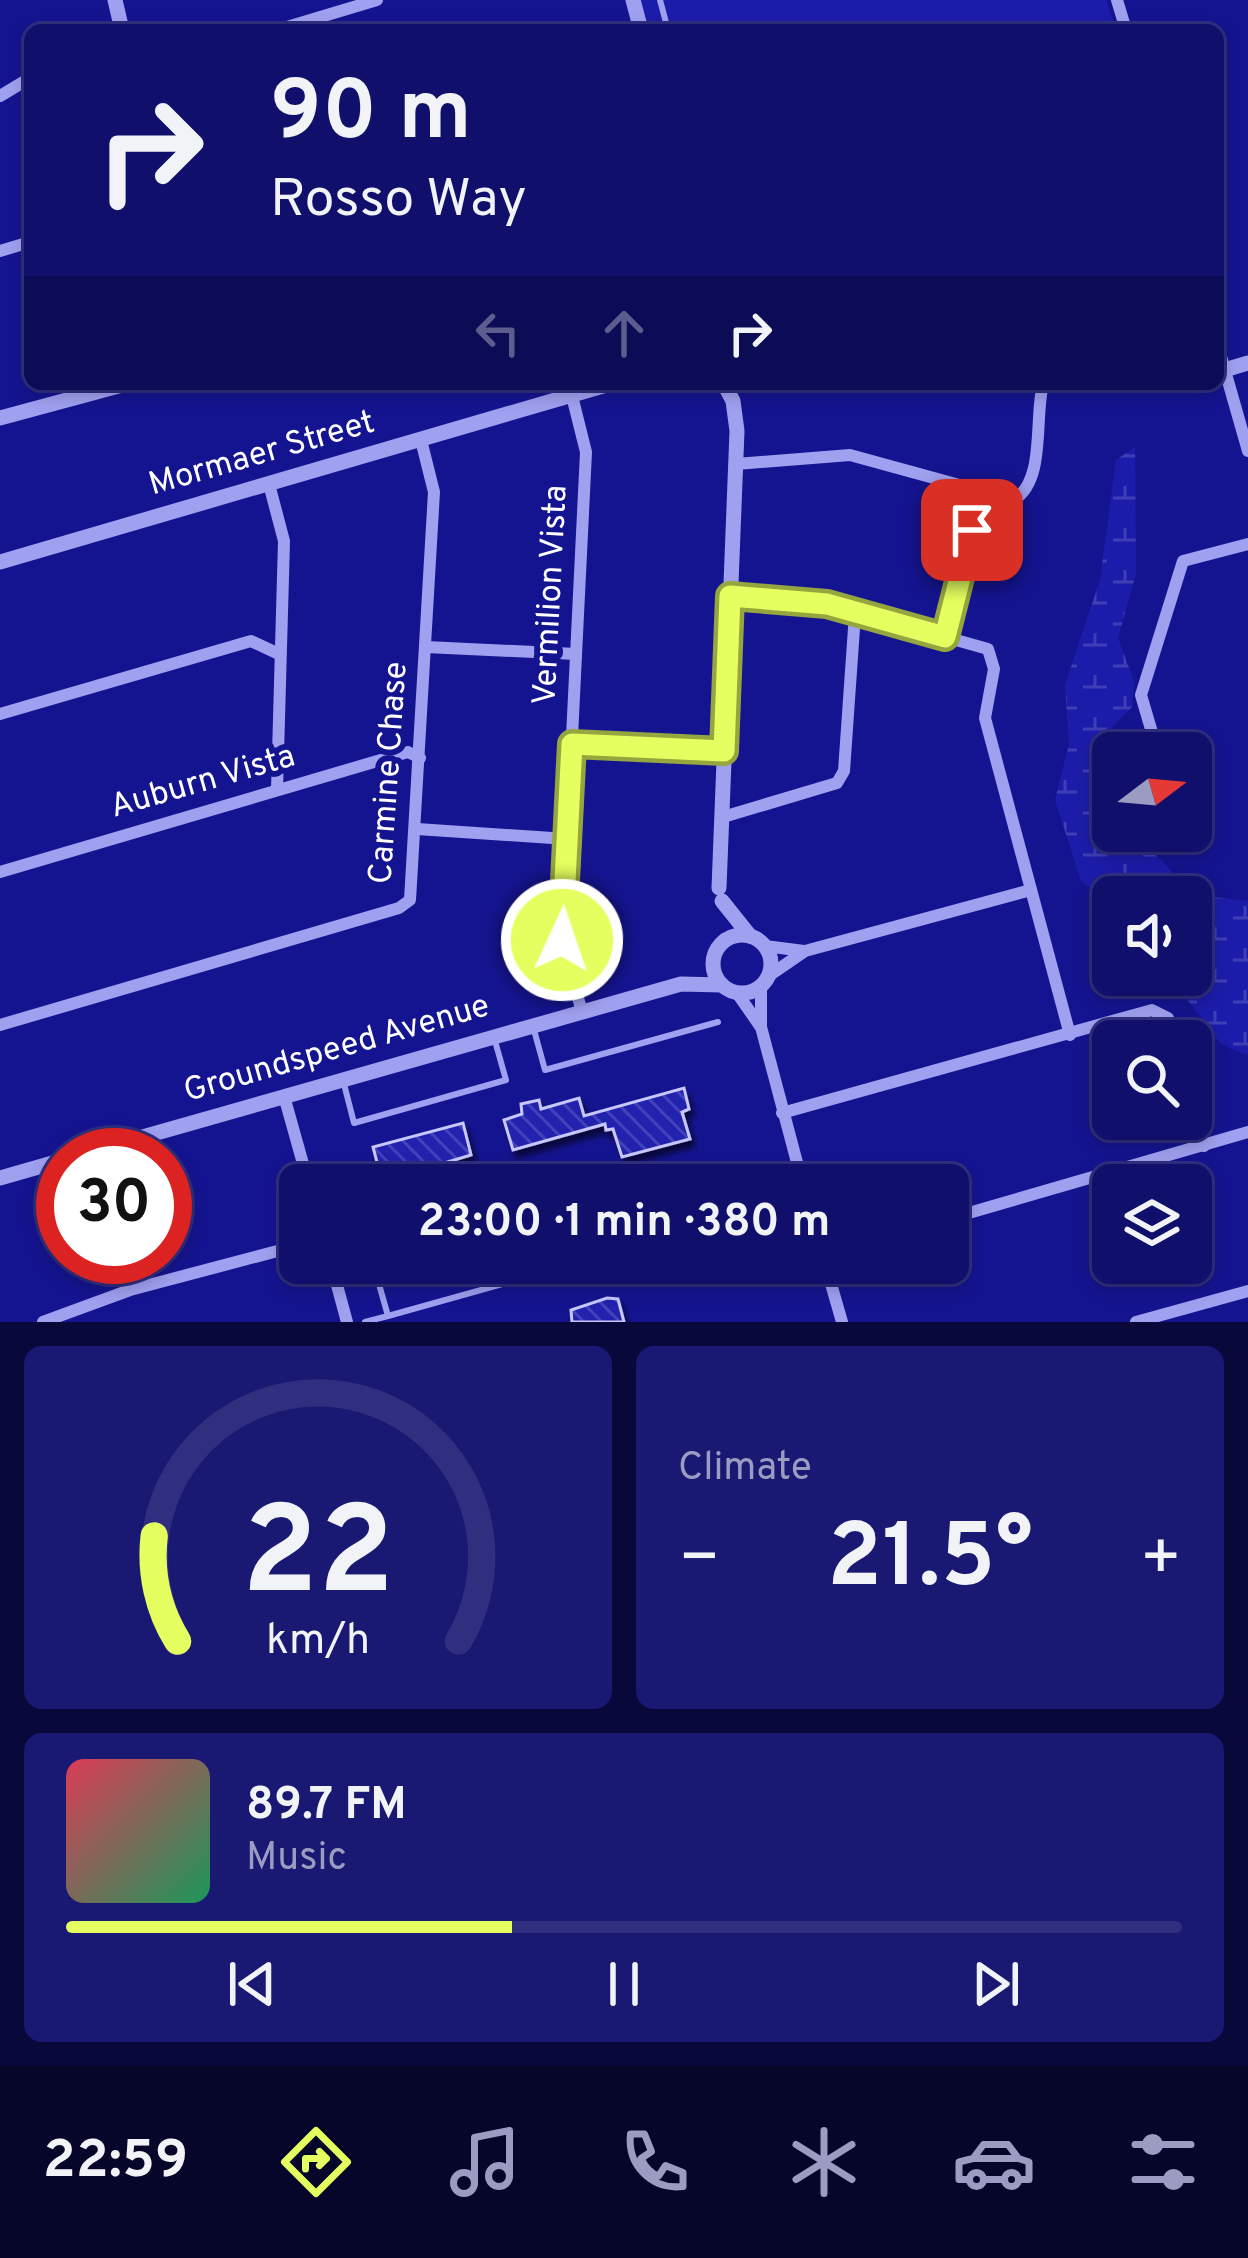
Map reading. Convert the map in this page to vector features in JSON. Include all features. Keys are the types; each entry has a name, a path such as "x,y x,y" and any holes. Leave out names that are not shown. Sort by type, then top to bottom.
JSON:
{"street":[{"path":"297,24 377,0"},
{"path":"1224,380 1248,451"},
{"path":"0,418 104,390"},
{"name":"Mormaer Street","path":"0,562 589,390"},
{"path":"736,464 850,454 1014,500 1028,491 1042,390"},
{"path":"735,392 720,894 723,941 714,957 715,975 761,1027"},
{"name":"Vermilion Vista","path":"572,395 586,452 562,940 582,1012"},
{"name":"Carmine Chase","path":"0,1025 399,908 414,889 434,492 421,440"},
{"path":"268,484 284,541 277,790"},
{"path":"945,637 981,494"},
{"path":"1152,732 1142,694 1183,561 1248,544"},
{"path":"730,596 827,604 988,649 994,669 985,718 1070,1035"},
{"path":"723,817 837,783 844,771 855,614"},
{"path":"0,715 251,641 279,654"},
{"path":"426,647 576,654"},
{"path":"572,744 724,751"},
{"name":"Auburn Vista","path":"0,872 408,752 420,758"},
{"path":"417,829 567,839"},
{"path":"729,989 765,981 805,951 1030,890"},
{"path":"720,894 750,936 765,946 805,951"},
{"path":"723,941 750,936"},
{"path":"765,946 761,1027 797,1164"},
{"name":"Groundspeed Avenue","path":"681,984 714,957"},
{"name":"Groundspeed Avenue","path":"173,1128 681,984 729,989"},
{"path":"1120,1020 1153,1010 1169,1020"},
{"path":"782,1113 1092,1028"},
{"path":"284,1096 303,1164"},
{"path":"969,1213 1248,1132"},
{"path":"1202,1140 1204,1146"},
{"path":"0,1178 36,1168"},
{"path":"43,1322 130,1289 279,1250"},
{"path":"337,1284 347,1322"},
{"path":"831,1284 842,1322"},
{"path":"1136,1322 1248,1291"}],"lane":[{"path":"533,1026 545,1070 718,1022"},
{"path":"343,1080 354,1123 506,1080 494,1037"},
{"path":"379,1284 388,1316"},
{"path":"365,1322 502,1284"}],"green space":[{"path":"640,0 1106,0 1114,24 647,24"},
{"path":"1135,447 1136,573 1118,638 1134,681 1132,707 1113,726 1113,732 1092,732 1092,852 1153,852 1176,876 1092,876 1092,890 1081,881 1055,800 1069,744 1065,685 1100,580 1116,460"},
{"path":"1212,897 1248,901 1248,1056 1220,1043 1212,1032 1212,1020 1203,1020 1185,996 1212,996"}],"building":[{"path":"684,1088 689,1109 682,1112 690,1139 622,1157 613,1129 606,1130 605,1124 513,1150 504,1120 522,1114 521,1104 539,1100 541,1109 579,1098 584,1116"},
{"path":"463,1123 471,1155 441,1164 377,1164 373,1147"},
{"path":"618,1299 624,1322 572,1322 571,1310"}],"route":[{"path":"562,940 572,744 724,751 730,596 827,604 945,637 972,530"}]}
